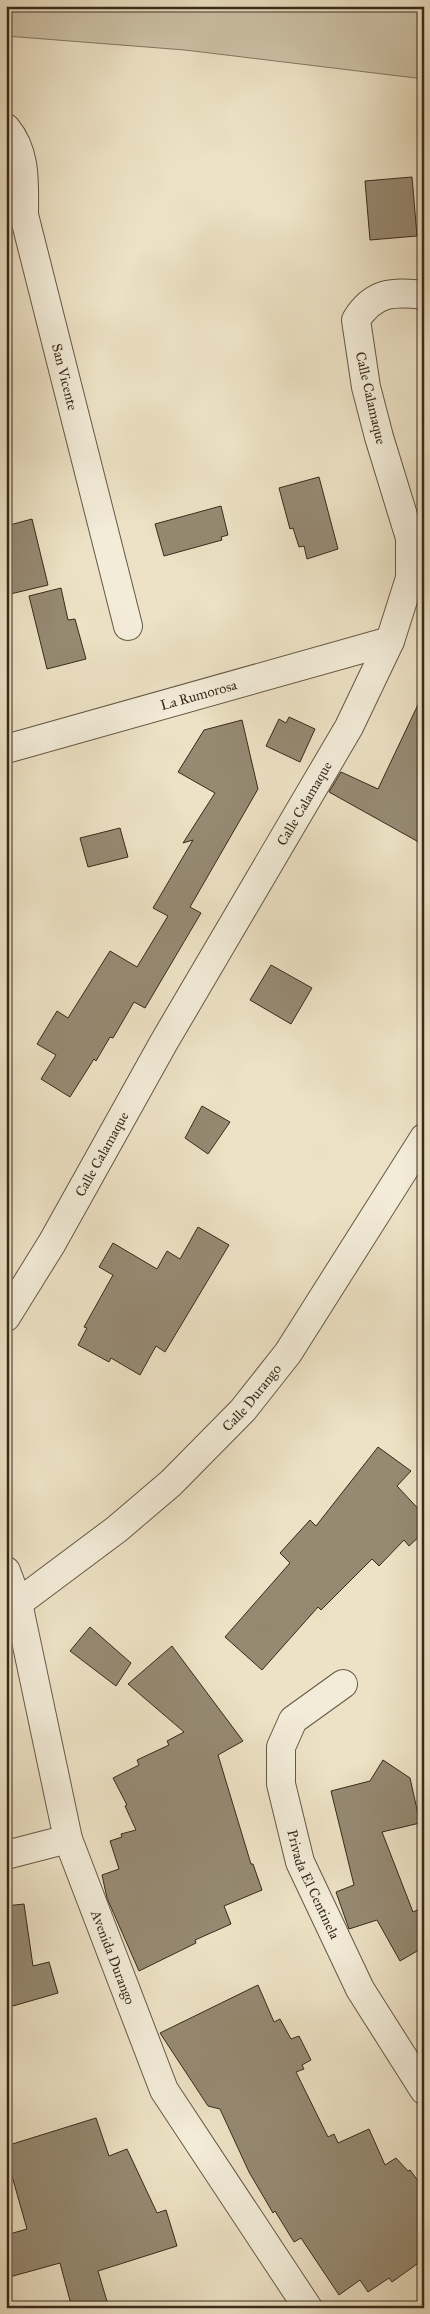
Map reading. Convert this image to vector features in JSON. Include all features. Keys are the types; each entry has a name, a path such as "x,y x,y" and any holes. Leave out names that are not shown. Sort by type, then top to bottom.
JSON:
{"street":[{"name":"San Vicente","path":"6,128 24,164 15,222 128,626"},
{"name":"Calle Calamaque","path":"8,1307 52,1243 164,1042 349,727 390,641 410,578 410,538 379,437 366,386 356,320 365,305 380,296 402,292 424,295"},
{"name":"La Rumorosa","path":"6,749 390,641"},
{"name":"Calle Durango","path":"18,1603 117,1528 164,1488 242,1410 288,1353 424,1138"},
{"name":"Avenida Durango","path":"6,1571 18,1603 68,1839 164,2090 308,2308"},
{"name":"Privada El Centinela","path":"343,1684 294,1720 281,1747 281,1784 300,1862 360,1988 424,2090"},
{"path":"6,1855 68,1839"}],"shaded area":[{"path":"6,6 424,6 424,79 185,50 6,36"}],"building":[{"path":"412,177 417,236 370,240 365,181"},
{"path":"319,477 338,549 307,559 304,546 299,547 293,528 290,529 279,488"},
{"path":"221,506 228,535 221,537 222,540 164,556 155,524"},
{"path":"32,519 48,585 6,595 6,526"},
{"path":"61,588 68,620 75,619 86,659 47,669 29,596"},
{"path":"424,692 424,845 329,792 341,772 378,789"},
{"path":"289,717 315,729 300,762 266,746 279,719 286,723"},
{"path":"242,720 258,789 190,907 201,913 145,1008 134,1002 113,1038 110,1037 96,1061 94,1059 70,1097 41,1079 56,1055 37,1044 57,1011 68,1018 110,951 137,967 168,916 153,908 193,840 183,843 215,793 178,772 204,730"},
{"path":"120,828 128,857 88,867 80,838"},
{"path":"271,965 312,988 291,1024 250,1000"},
{"path":"202,1106 230,1122 208,1154 185,1138"},
{"path":"198,1227 229,1245 165,1352 156,1346 140,1375 111,1358 109,1362 78,1345 87,1328 84,1327 113,1275 99,1267 113,1243 157,1269 167,1251 180,1259"},
{"path":"378,1447 411,1471 397,1486 424,1515 424,1532 409,1546 404,1540 379,1566 372,1559 321,1610 318,1607 262,1670 225,1637 290,1563 280,1553 310,1520 316,1526"},
{"path":"90,1627 131,1663 116,1686 70,1651"},
{"path":"172,1646 243,1741 218,1755 251,1864 253,1864 262,1890 224,1906 231,1924 195,1940 196,1943 139,1971 107,1898 102,1875 119,1869 110,1841 122,1837 121,1834 136,1830 125,1806 127,1805 113,1778 139,1765 137,1760 169,1745 167,1741 184,1732 128,1684"},
{"path":"383,1760 410,1778 420,1823 382,1832 413,1912 424,1907 424,1947 400,1961 377,1920 349,1929 336,1892 354,1885 331,1791 370,1781"},
{"path":"24,1904 33,1966 49,1962 58,1993 6,2008 6,1906"},
{"path":"258,1985 274,2022 280,2019 291,2039 299,2036 311,2060 302,2065 304,2069 296,2072 328,2137 334,2134 338,2143 369,2129 385,2165 396,2158 408,2171 410,2170 424,2189 424,2259 392,2282 389,2278 368,2292 360,2280 339,2295 301,2238 294,2242 275,2211 273,2213 249,2172 220,2109 208,2106 160,2033"},
{"path":"96,2118 109,2156 127,2149 157,2213 166,2210 177,2246 98,2271 109,2308 72,2308 60,2263 6,2278 6,2235 27,2229 6,2155 6,2146"}]}
